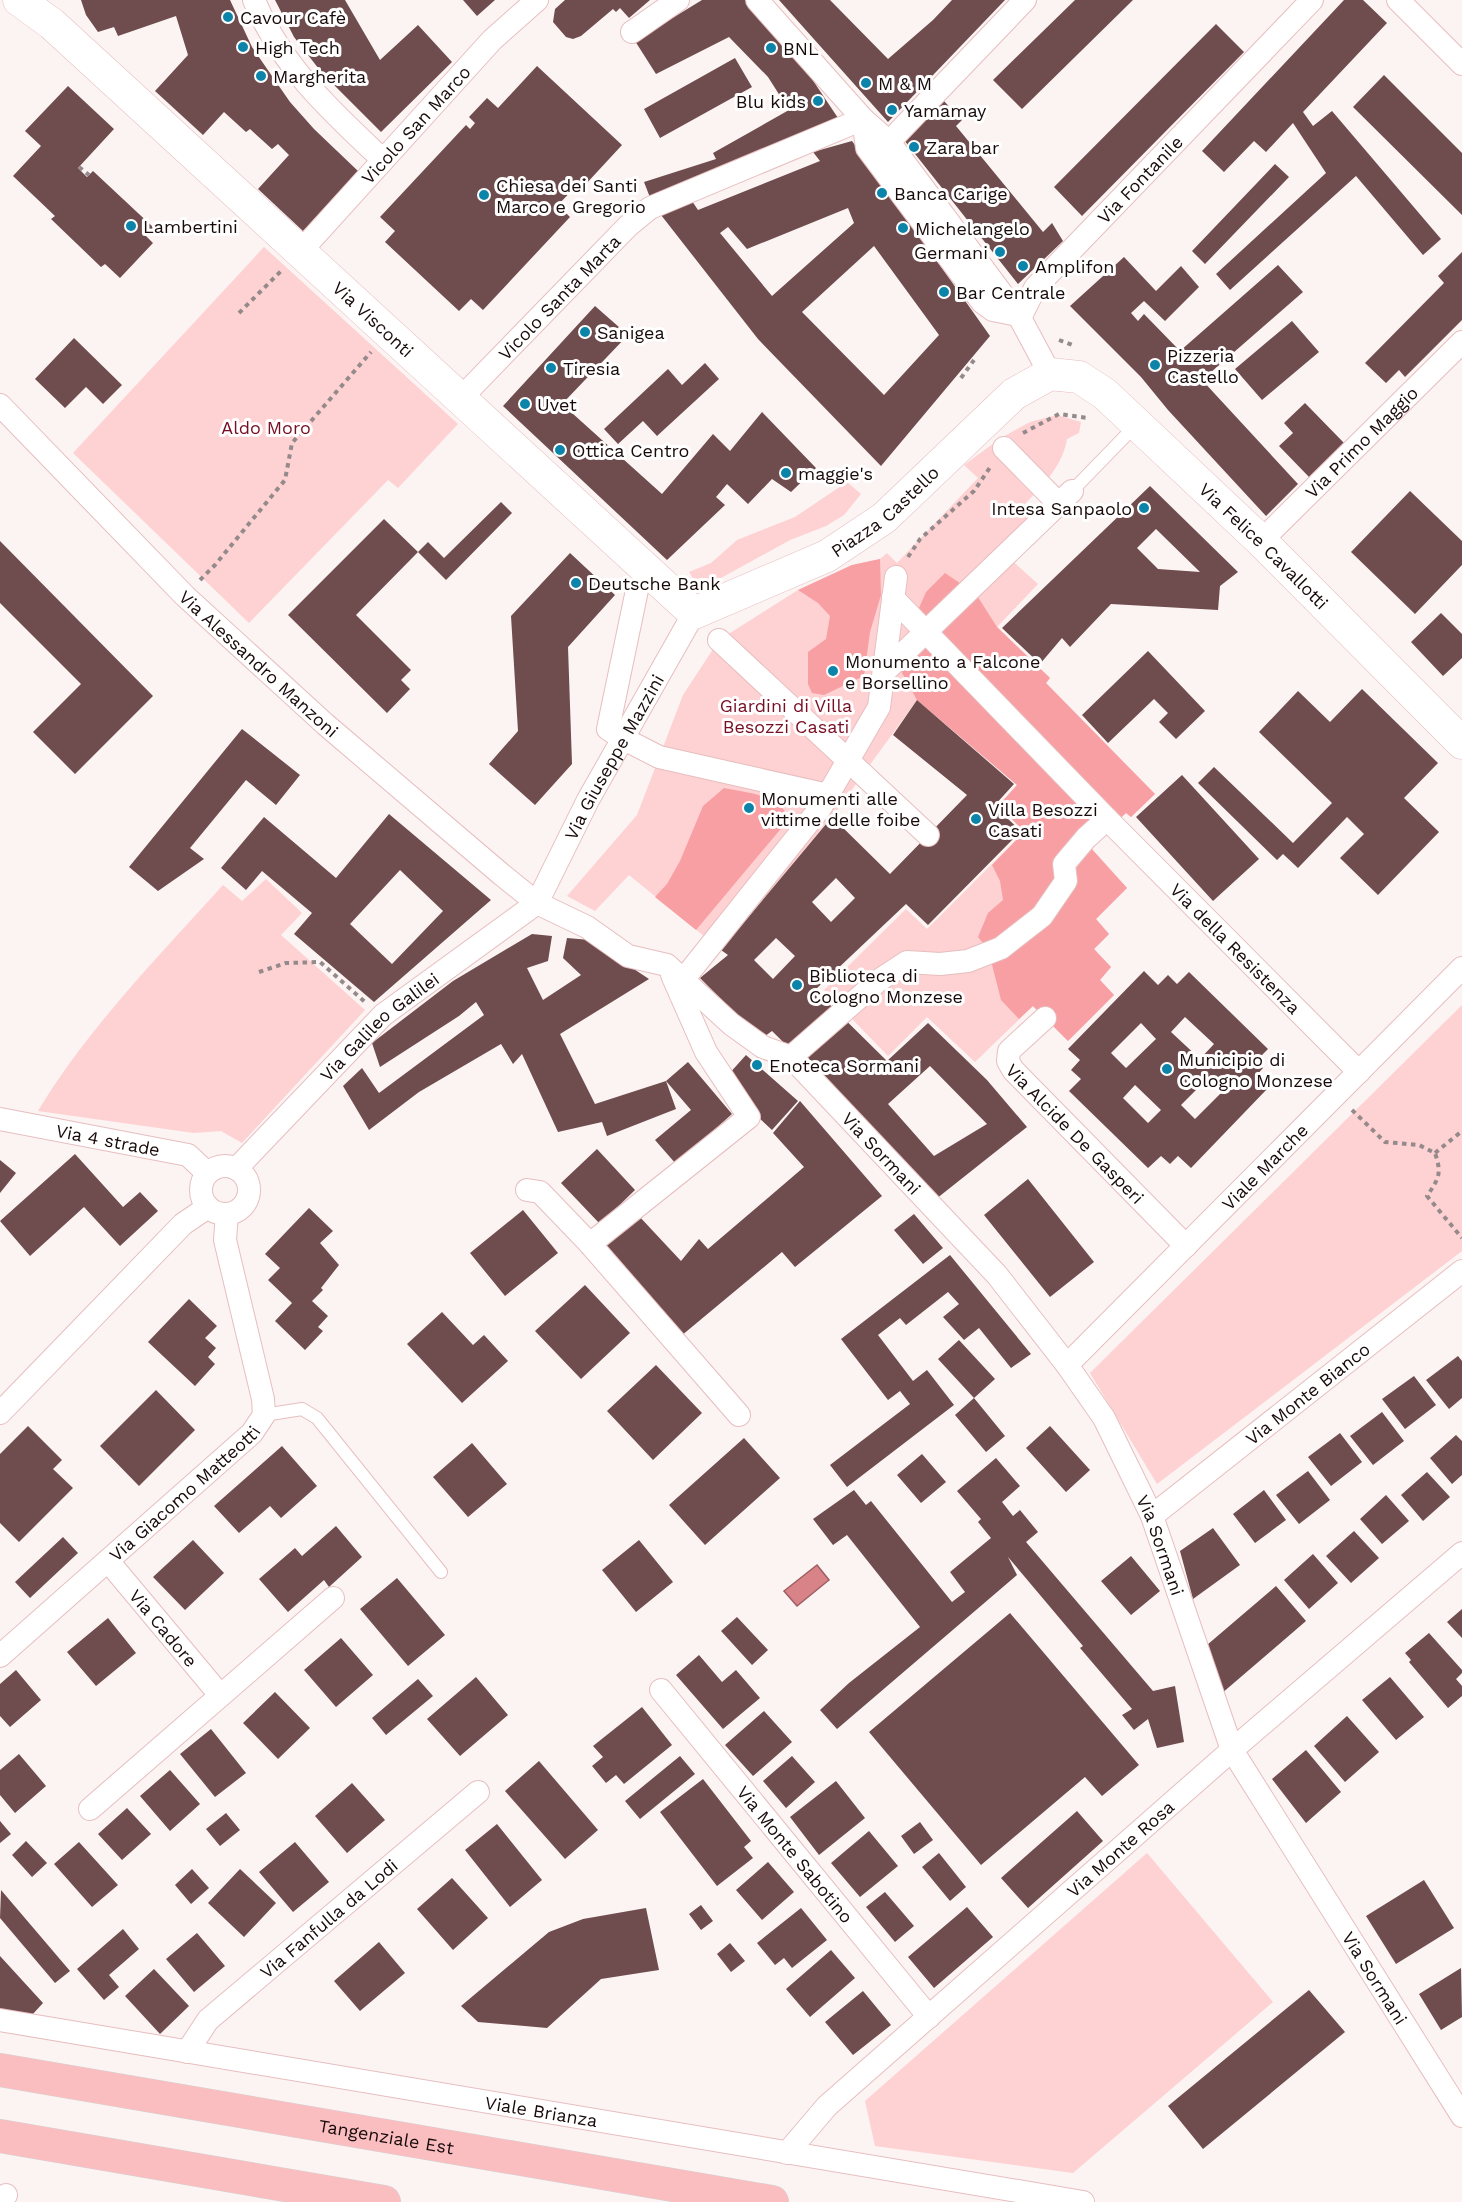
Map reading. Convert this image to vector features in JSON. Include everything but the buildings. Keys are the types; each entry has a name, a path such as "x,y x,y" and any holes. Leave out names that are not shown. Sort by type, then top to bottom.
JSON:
{"highway":[{"name":"Tangenziale Est","path":"0,2070 772,2202"},
{"path":"0,2136 384,2202"}],"street":[{"name":"Via Visconti","path":"19,0 48,12 293,260 387,333 694,613"},
{"path":"254,0 263,22 287,61 314,93 383,160"},
{"name":"Vicolo San Marco","path":"293,260 492,40 537,0"},
{"path":"632,32 678,0"},
{"path":"757,0 862,119 889,142 1019,316 1050,374"},
{"path":"889,142 1025,0"},
{"name":"Via Fontanile","path":"1019,316 1035,288 1312,0"},
{"path":"1398,0 1462,64"},
{"path":"862,119 867,148 982,302 993,310 1019,316"},
{"name":"Vicolo Santa Marta","path":"460,399 628,226 650,208 862,119"},
{"name":"Via Primo Maggio","path":"1261,541 1462,342"},
{"name":"Via Felice Cavallotti","path":"1050,374 1079,377 1105,394 1261,541 1462,742"},
{"name":"Piazza Castello","path":"694,613 826,556 884,518 1014,394 1050,374"},
{"name":"Via Alessandro Manzoni","path":"0,405 185,596 325,724 537,903 587,927 628,956 667,964"},
{"path":"683,980 821,807 879,707 884,672 1066,497 1004,447"},
{"name":"Via della Resistenza","path":"884,672 895,588 926,632 1110,822 1359,1072"},
{"path":"637,590 609,729 659,757 828,795"},
{"name":"Via Giuseppe Mazzini","path":"537,903 588,800 694,613"},
{"path":"719,640 928,835"},
{"path":"791,1057 878,981 907,962 940,964 968,961 1001,948 1042,916 1066,881 1064,864 1086,838 1110,822"},
{"name":"Via Galileo Galilei","path":"237,1168 381,1017 537,903"},
{"path":"590,1244 749,1117 706,1052 667,964"},
{"name":"Via Sormani","path":"667,964 731,1024 763,1047 791,1057 998,1275 1067,1365 1104,1418 1152,1516 1233,1750 1462,2116"},
{"name":"Viale Marche","path":"1067,1365 1462,968"},
{"name":"Via Alcide De Gasperi","path":"1045,1018 1009,1051 1008,1061 1013,1070 1186,1246"},
{"name":"Via 4 strade","path":"0,1119 188,1155 207,1173"},
{"path":"0,1413 183,1224 217,1210 237,1211 244,1204 249,1195 249,1185 237,1168 220,1166 207,1173 202,1181 202,1199 217,1210"},
{"path":"527,1190 540,1192 590,1244 739,1415"},
{"name":"Via Giacomo Matteotti","path":"0,1656 252,1433 264,1415 263,1399 217,1210"},
{"name":"Via Monte Bianco","path":"1152,1516 1462,1271"},
{"name":"Via Monte Rosa","path":"787,2153 827,2106 1233,1750 1462,1553"},
{"name":"Via Cadore","path":"108,1561 220,1695"},
{"path":"90,1809 333,1598"},
{"name":"Via Monte Sabotino","path":"661,1690 929,2017"},
{"name":"Via Fanfulla da Lodi","path":"187,2052 208,2020 478,1792"},
{"name":"Viale Brianza","path":"0,2020 1083,2202"}],"lane":[{"path":"1066,497 1137,425"},
{"path":"264,1415 302,1409 317,1418 441,1572"}],"path":[{"path":"79,167 89,175"},
{"path":"239,313 293,260"},
{"path":"185,596 215,565 285,480 292,443 387,333"},
{"path":"961,378 974,360"},
{"path":"259,972 286,963 321,962 381,1017"},
{"path":"1336,1094 1384,1142 1419,1145 1435,1153 1440,1169 1436,1184 1427,1196 1462,1238"},
{"path":"1435,1153 1462,1131"}],"green space":[{"name":"Aldo Moro","path":"264,247 458,424 398,488 388,480 249,623 73,453"},
{"name":"Giardini di Villa Besozzi Casati","path":"1057,415 1081,422 1079,433 1067,439 1055,469 1019,510 1034,525 1008,557 1038,584 997,627 1050,678 1046,683 1155,794 1131,817 1126,813 1090,847 1127,888 1096,919 1109,934 1094,949 1111,967 1100,980 1114,995 1068,1041 1033,1006 975,1062 927,1017 888,1056 824,990 906,909 927,929 1024,832 999,805 1017,785 917,700 832,817 721,950 629,875 595,911 567,896 637,815 683,695 719,640 798,590 852,565 880,559 887,553 897,563 978,478 964,465 1001,438 1030,422"},
{"path":"847,482 861,494 844,515 826,526 790,540 721,578 697,585 689,572 711,563 737,540 795,517"},
{"path":"266,879 302,913 281,935 365,1010 242,1143 221,1131 194,1133 38,1111 101,1022 223,885 242,901"},
{"path":"1462,1005 1462,1251 1157,1484 1090,1373"},
{"path":"1147,1853 1273,2002 1073,2173 875,2146 865,2101"}],"shaded area":[{"path":"880,559 881,595 870,632 864,676 824,695 812,693 808,684 808,652 826,639 830,616 818,603 798,590 852,565"},
{"path":"945,573 976,594 997,627 1050,678 1046,683 1155,794 1131,817 1126,813 1090,847 1127,888 1096,919 1109,934 1094,949 1111,967 1100,980 1114,995 1068,1041 1033,1006 1019,1019 1001,1000 988,949 978,937 988,913 1003,900 1000,881 992,865 1024,832 999,805 1017,785 917,700 902,673 908,633 926,592"},
{"path":"724,788 752,793 771,800 785,811 789,819 696,930 655,897 667,884 680,861 703,806"},
{"path":"817,1565 829,1580 797,1606 784,1591"}],"place":[{"name":"Cavour Cafè","path":"228,17"},
{"name":"High Tech","path":"243,47"},
{"name":"BNL","path":"771,48"},
{"name":"Margherita","path":"261,76"},
{"name":"M & M","path":"866,83"},
{"name":"Blu kids","path":"818,101"},
{"name":"Yamamay","path":"892,110"},
{"name":"Zara bar","path":"914,147"},
{"name":"Banca Carige","path":"882,193"},
{"name":"Chiesa dei Santi Marco e Gregorio","path":"484,195"},
{"name":"Lambertini","path":"131,226"},
{"name":"Michelangelo","path":"903,228"},
{"name":"Germani","path":"1000,252"},
{"name":"Amplifon","path":"1023,266"},
{"name":"Bar Centrale","path":"944,292"},
{"name":"Sanigea","path":"585,332"},
{"name":"Pizzeria Castello","path":"1155,365"},
{"name":"Tiresia","path":"551,368"},
{"name":"Uvet","path":"525,404"},
{"name":"Ottica Centro","path":"560,450"},
{"name":"maggie's","path":"786,473"},
{"name":"Intesa Sanpaolo","path":"1144,508"},
{"name":"Deutsche Bank","path":"576,583"},
{"name":"Monumento a Falcone e Borsellino","path":"833,671"},
{"name":"Monumenti alle vittime delle foibe","path":"749,808"},
{"name":"Villa Besozzi Casati","path":"976,819"},
{"name":"Biblioteca di Cologno Monzese","path":"797,985"},
{"name":"Enoteca Sormani","path":"757,1065"},
{"name":"Municipio di Cologno Monzese","path":"1167,1069"}]}
